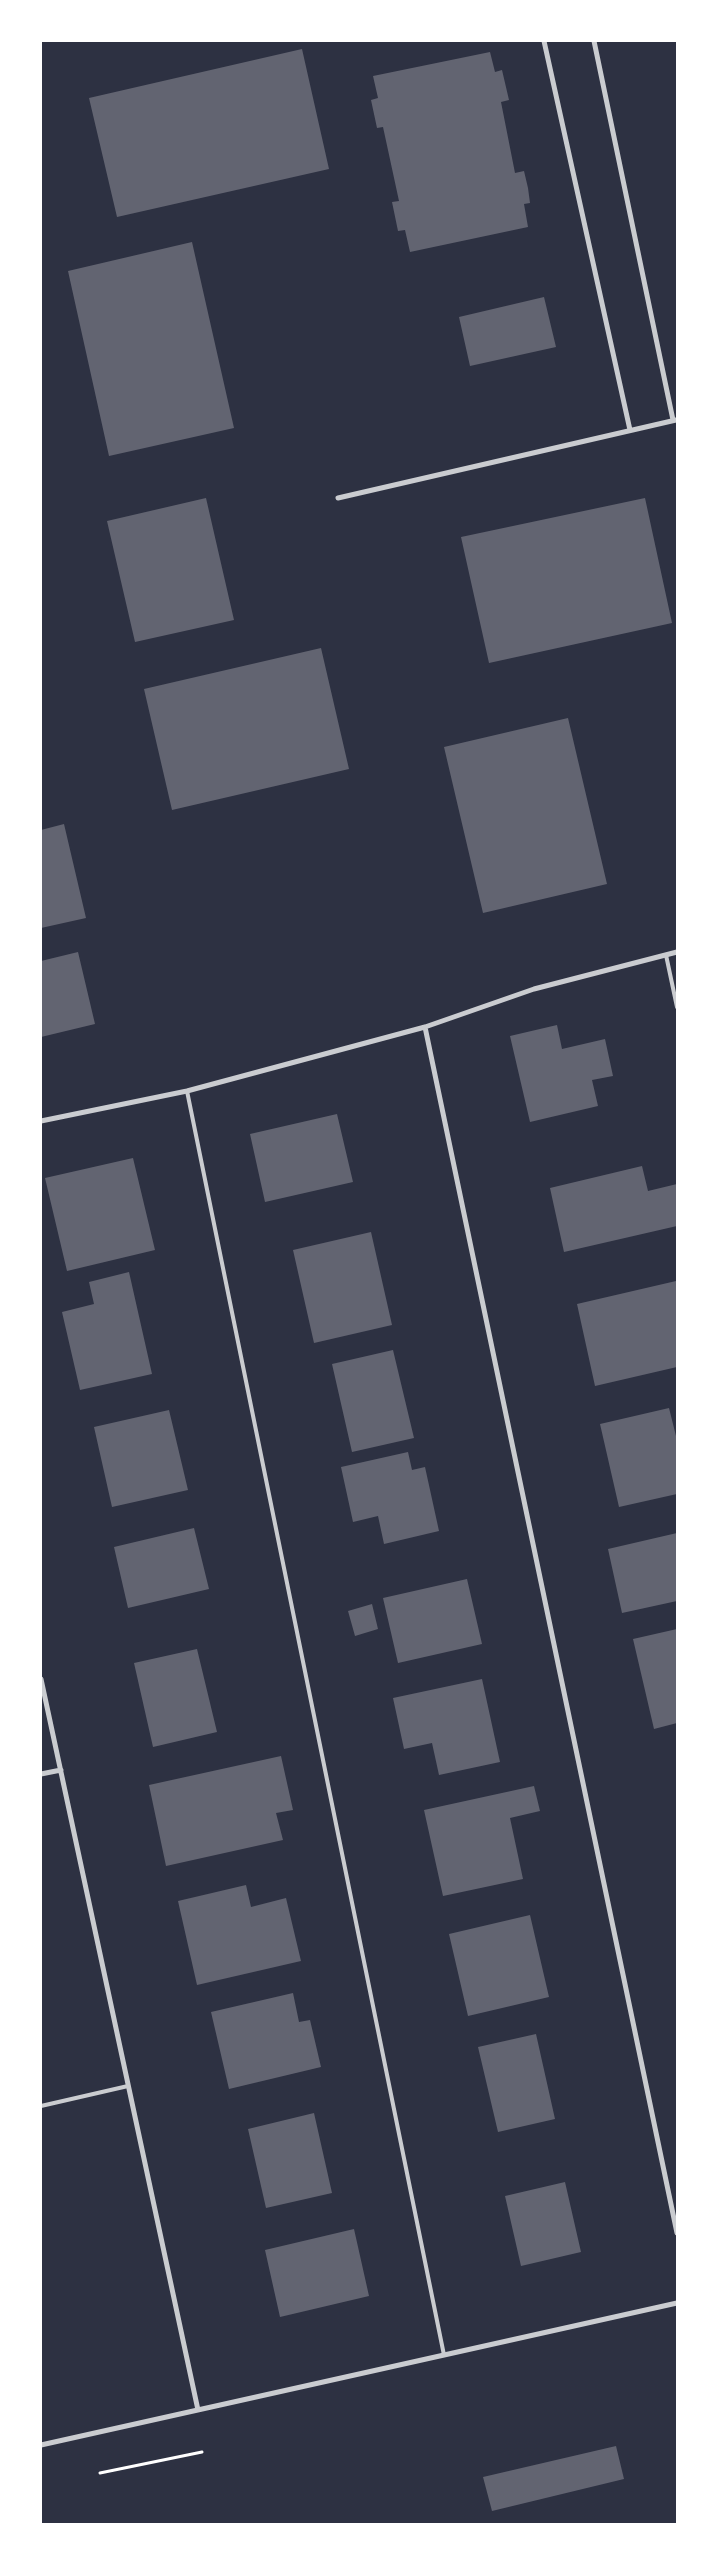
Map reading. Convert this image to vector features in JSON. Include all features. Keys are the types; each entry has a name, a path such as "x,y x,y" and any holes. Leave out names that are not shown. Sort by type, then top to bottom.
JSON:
{"street":[{"path":"544,41 630,430"},
{"path":"338,498 675,420 594,41"},
{"path":"41,1121 187,1091 425,1027 534,989 677,952"},
{"path":"425,1027 677,2233"},
{"path":"41,1680 198,2410"},
{"path":"41,1774 61,1770"},
{"path":"41,2445 677,2303"}],"lane":[{"path":"666,954 677,1008"},
{"path":"187,1091 444,2355"},
{"path":"41,2106 128,2086"}],"path":[{"path":"100,2474 202,2452"}],"building":[{"path":"302,49 329,169 117,217 89,98"},
{"path":"490,52 495,72 502,70 509,100 501,102 515,173 524,171 528,188 530,203 524,204 528,227 410,252 405,230 398,231 392,202 399,201 383,127 377,128 371,100 378,98 373,76"},
{"path":"192,242 234,428 109,456 68,271"},
{"path":"544,297 556,347 470,366 459,317"},
{"path":"206,498 234,620 135,642 107,521"},
{"path":"645,498 672,623 489,663 461,537"},
{"path":"321,648 349,769 172,810 144,689"},
{"path":"568,718 607,884 483,913 444,747"},
{"path":"64,824 86,918 41,928 41,830"},
{"path":"78,952 95,1024 41,1037 41,961"},
{"path":"557,1025 562,1049 605,1039 613,1076 592,1080 598,1106 530,1122 510,1036"},
{"path":"337,1114 353,1182 265,1202 250,1134"},
{"path":"133,1158 155,1250 67,1271 45,1178"},
{"path":"642,1166 648,1191 677,1184 677,1226 564,1252 550,1188"},
{"path":"371,1232 392,1325 314,1343 293,1250"},
{"path":"129,1272 152,1374 80,1390 62,1312 94,1304 89,1282"},
{"path":"676,1281 677,1367 595,1386 577,1304"},
{"path":"393,1350 414,1438 352,1452 332,1364"},
{"path":"669,1408 677,1440 677,1494 619,1507 600,1424"},
{"path":"169,1410 188,1490 112,1507 94,1427"},
{"path":"408,1452 412,1470 425,1467 439,1531 384,1544 378,1516 353,1522 341,1467"},
{"path":"194,1528 209,1589 128,1608 114,1547"},
{"path":"677,1533 677,1601 622,1613 608,1549"},
{"path":"467,1579 482,1644 398,1663 383,1598"},
{"path":"372,1604 378,1629 355,1636 348,1611"},
{"path":"677,1629 677,1723 654,1729 633,1639"},
{"path":"197,1649 217,1732 153,1747 134,1663"},
{"path":"482,1679 500,1762 439,1775 432,1743 404,1749 393,1698"},
{"path":"281,1756 293,1810 276,1813 283,1840 166,1866 149,1785"},
{"path":"534,1786 540,1811 510,1818 523,1879 443,1896 424,1810"},
{"path":"246,1885 251,1907 286,1898 301,1961 197,1985 178,1901"},
{"path":"530,1915 549,1997 468,2016 449,1934"},
{"path":"293,1993 299,2022 310,2020 321,2067 229,2089 211,2012"},
{"path":"536,2034 555,2119 498,2132 478,2047"},
{"path":"314,2113 332,2193 266,2208 248,2129"},
{"path":"565,2182 581,2252 521,2266 505,2196"},
{"path":"354,2229 369,2296 280,2317 265,2250"},
{"path":"616,2446 624,2479 492,2511 483,2477"}]}
